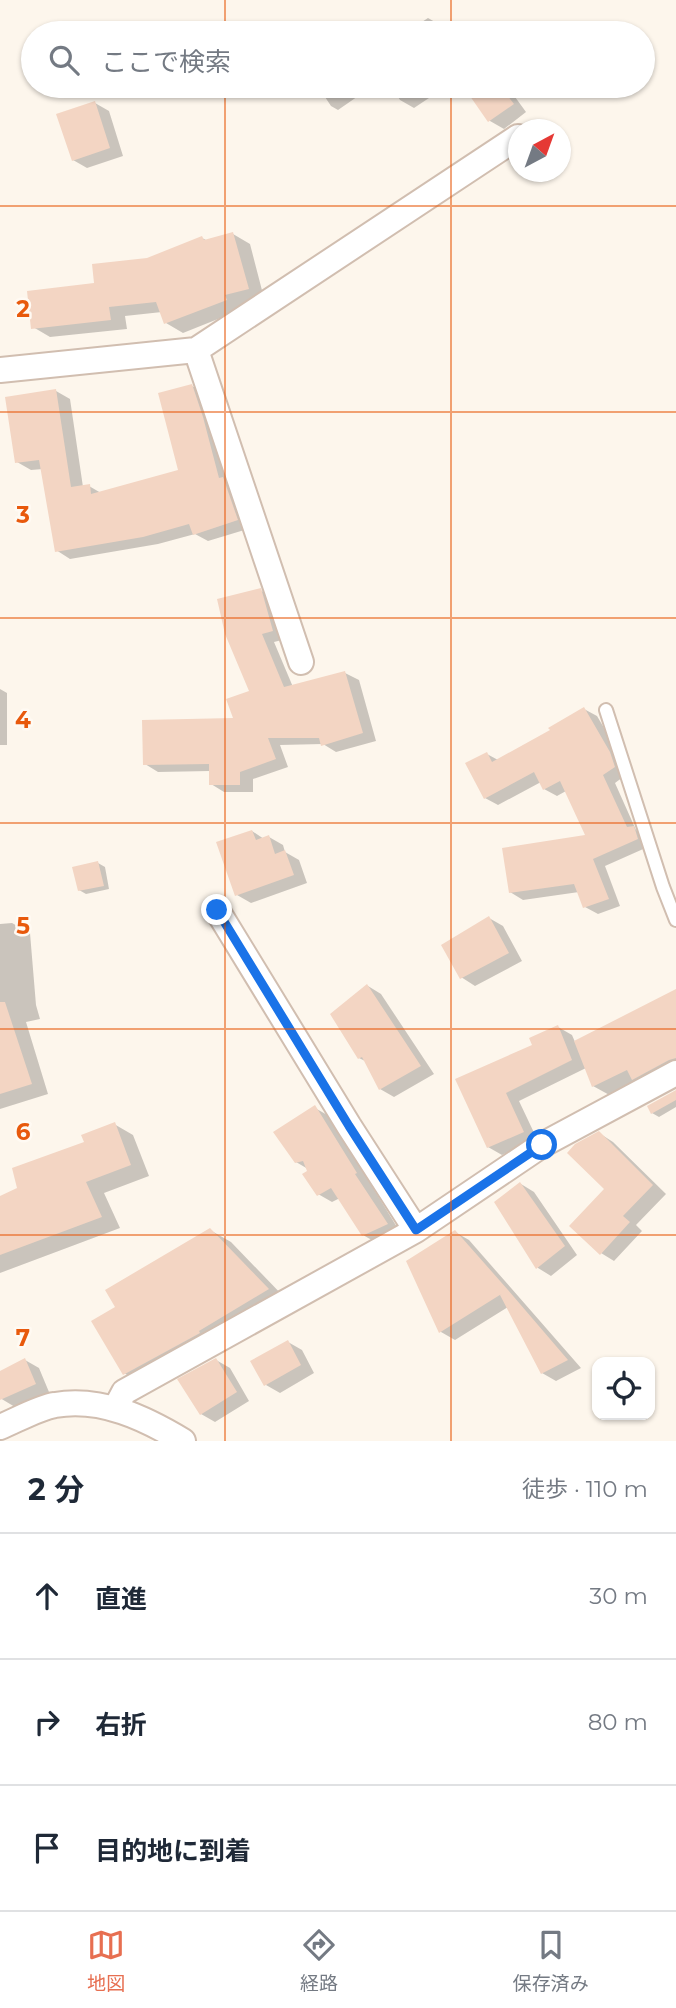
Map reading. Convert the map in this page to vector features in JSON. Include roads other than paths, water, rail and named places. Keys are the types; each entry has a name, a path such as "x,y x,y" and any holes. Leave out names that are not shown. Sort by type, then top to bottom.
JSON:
{"street":[{"path":"0,370 196,350 508,144"},
{"path":"196,350 300,662"},
{"path":"217,910 416,1230"},
{"path":"115,1409 124,1392 416,1230 542,1145 676,1073"},
{"path":"0,1427 54,1405 93,1404 153,1423 183,1441"}],"lane":[{"path":"606,710 676,920"}]}
